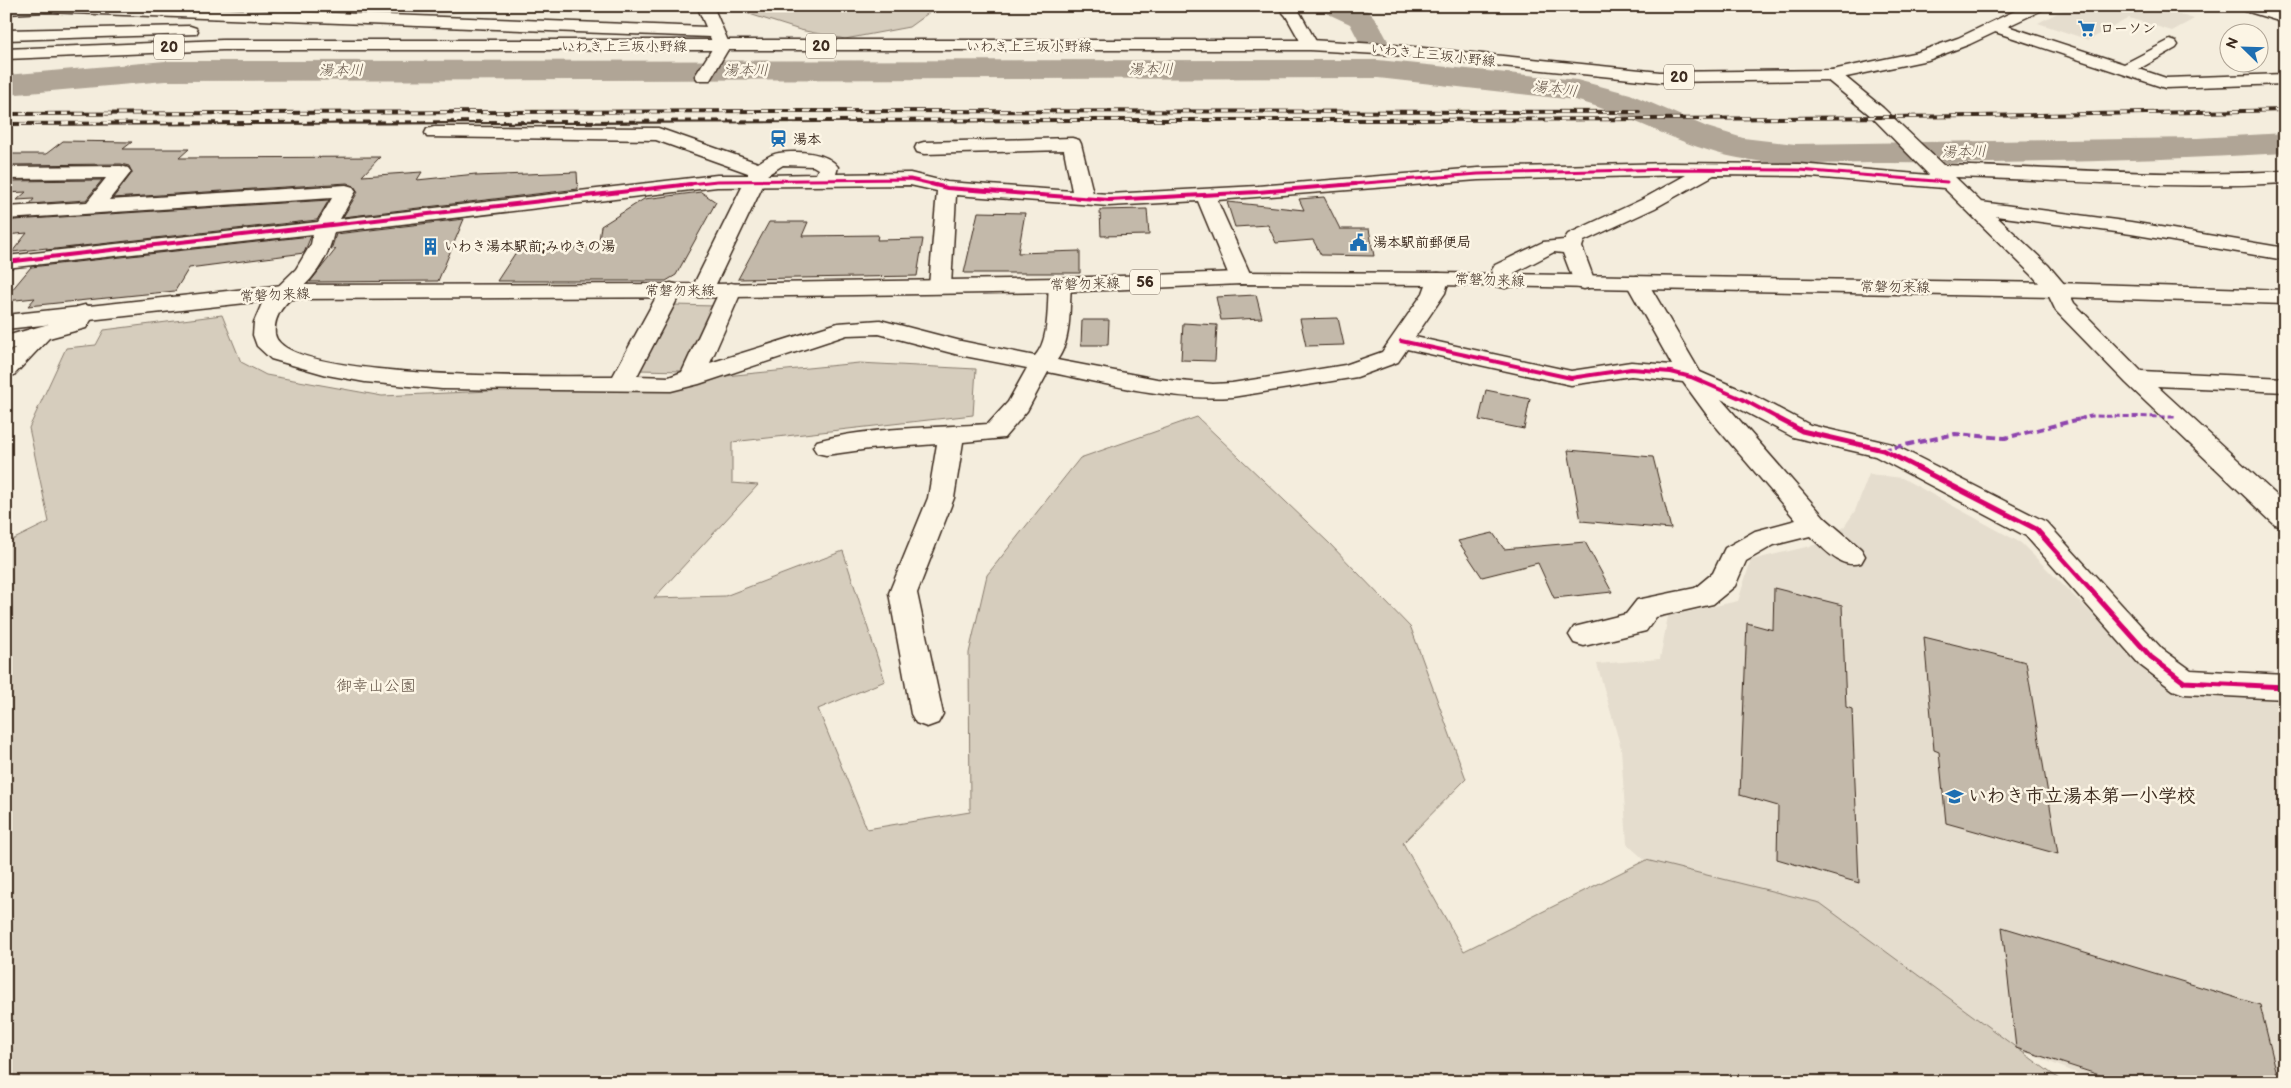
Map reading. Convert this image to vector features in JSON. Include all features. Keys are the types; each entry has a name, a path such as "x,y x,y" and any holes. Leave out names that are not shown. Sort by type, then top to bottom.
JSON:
{"street":[{"path":"705,6 719,39 707,70"},
{"path":"1285,6 1293,14 1310,45"},
{"name":"いわき上三坂小野線","path":"6,54 222,45 333,46 719,39 1310,45 1394,50 1660,77 1832,75 1922,56 1995,27 2038,6"},
{"path":"2245,6 2285,18"},
{"path":"6,9 46,7 719,39"},
{"path":"1995,27 2166,83 2285,78"},
{"path":"6,35 162,30 308,34 329,36 333,46"},
{"path":"2125,70 2170,45"},
{"path":"1832,75 1877,112 2040,270 2057,290 2064,306 2134,378 2285,518"},
{"path":"434,133 658,134 720,158 757,176"},
{"path":"924,148 1072,144 1084,198"},
{"path":"686,157 720,158"},
{"path":"1584,282 1572,247 1575,238 1648,204 1712,168"},
{"path":"6,262 325,227 757,176 824,180 910,179 947,188 1084,198 1143,199 1478,174 1712,168 1938,173 2178,182 2230,182 2285,177"},
{"path":"6,173 121,172 93,207"},
{"path":"702,290 757,176"},
{"path":"940,286 947,188"},
{"path":"6,213 346,191 325,227 321,244 305,272 271,306 265,322 264,334 269,346 279,354 327,368 365,375 442,382 671,384 846,328 880,327 959,348 1157,386 1213,391 1232,390 1349,372 1390,357 1434,293 1438,279"},
{"path":"1205,194 1241,278"},
{"path":"1974,207 2131,228 2285,254"},
{"path":"1506,281 1503,270 1550,246 1572,247"},
{"name":"常磐勿来線","path":"6,322 283,292 731,290 1060,285 1241,278 1438,279 2057,290 2285,297"},
{"path":"1637,283 1691,376 1722,417 1815,525 1851,556"},
{"path":"826,446 995,432 1018,406 1040,365 1050,353 1056,333 1060,285"},
{"path":"621,384 671,290"},
{"path":"691,379 731,290"},
{"path":"6,343 78,323 85,312"},
{"path":"6,370 40,335"},
{"path":"1402,341 1571,378 1631,369 1671,372 1691,376 1742,399 1802,432 1884,450 2036,529 2151,657 2184,682 2285,687"},
{"path":"2134,378 2285,385"},
{"path":"927,714 903,593 941,498 951,436"},
{"path":"1584,635 1636,623 1646,608 1702,597 1725,579 1735,555 1765,538 1815,525"}],"shaded area":[{"path":"2071,6 2152,6 2194,19 2172,31 2129,18 2089,40 2038,23"},
{"name":"いわき市立湯本第一小学校","path":"1869,474 1902,478 2021,543 2135,657 2222,695 2285,702 2285,1082 2099,1082 1722,930 1627,844 1621,748 1597,664 1660,659 1668,616 1738,601 1751,560 1823,543 1844,527 1855,511"}],"green space":[{"path":"737,6 938,6 909,27 845,39 800,30 746,13"},
{"path":"675,305 715,306 682,371 640,370"},
{"name":"御幸山公園","path":"222,315 241,362 266,375 382,396 643,384 859,363 976,369 973,415 732,442 732,483 758,485 654,598 725,596 843,551 885,681 818,709 867,829 970,812 969,653 987,575 1080,458 1197,417 1329,543 1411,628 1466,779 1403,843 1464,951 1646,860 1820,903 2063,1082 265,1082 254,1075 245,1082 6,1082 6,543 49,522 29,428 66,348 96,345 104,330"}],"building":[{"path":"63,141 132,142 123,149 189,149 179,158 380,157 362,176 422,172 417,180 476,174 476,176 577,172 578,189 343,217 358,192 354,186 347,183 113,198 132,173 129,166 121,164 6,165 6,154 46,154"},
{"path":"102,180 86,200 30,204 34,199 17,200 26,192 6,193 6,181"},
{"path":"701,192 716,202 676,275 666,281 497,281 518,249 598,248 601,226 644,199"},
{"path":"1324,197 1340,229 1369,229 1374,256 1321,255 1313,240 1276,243 1268,225 1235,227 1227,202 1304,210 1299,199"},
{"path":"329,200 317,220 46,250 47,248 12,252 27,233 6,235 6,228 14,220"},
{"path":"1147,209 1149,235 1101,236 1100,210"},
{"path":"978,212 1025,213 1018,253 1080,251 1080,273 964,273"},
{"path":"464,219 438,281 310,282 336,249 331,250 336,234"},
{"path":"769,222 808,222 802,236 878,235 877,240 923,239 917,276 738,279"},
{"path":"311,236 304,253 189,268 175,291 28,306 35,298 6,301 6,297 31,267"},
{"path":"1256,295 1262,318 1221,320 1216,297"},
{"path":"1338,318 1344,345 1306,346 1300,319"},
{"path":"1082,320 1109,320 1108,345 1081,345"},
{"path":"1183,323 1217,325 1215,361 1181,360"},
{"path":"1486,390 1530,399 1524,429 1479,420"},
{"path":"1568,450 1653,457 1671,529 1581,521"},
{"path":"1493,533 1504,549 1585,542 1612,592 1554,598 1538,563 1482,577 1458,541"},
{"path":"1774,588 1842,605 1846,707 1852,709 1859,883 1777,859 1778,806 1740,795 1747,623 1773,630"},
{"path":"1924,637 2026,662 2058,854 1946,823 1939,752 1934,750"},
{"path":"2002,927 2260,1005 2279,1082 2121,1082 2016,1048"}],"waterway":[{"path":"1334,6 1362,19 1374,43"},
{"name":"湯本川","path":"6,85 165,71 1378,69 1577,90 1618,101 1695,134 1739,148 1795,155 1880,152 1955,153 2197,148 2285,143"}],"railway":[{"path":"6,124 544,120 1684,119 2285,110"},
{"path":"6,114 783,111 1639,112"}],"marked path":[{"path":"1883,450 1955,434 2005,438 2091,416 2175,417"}],"cycle path":[{"path":"6,262 717,181 910,179 947,188 1109,200 1258,192 1478,174 1670,169 1799,170 1947,182"},
{"path":"1401,341 1571,378 1631,369 1671,372 1691,377 1742,399 1802,431 1883,450 2036,529 2151,657 2184,682 2285,687"}],"place":[{"name":"ローソン","path":"2086,28"},
{"name":"湯本","path":"779,139"},
{"name":"湯本駅前郵便局","path":"1359,242"},
{"name":"いわき湯本駅前;みゆきの湯","path":"430,246"},
{"name":"いわき市立湯本第一小学校","path":"1954,796"}]}
